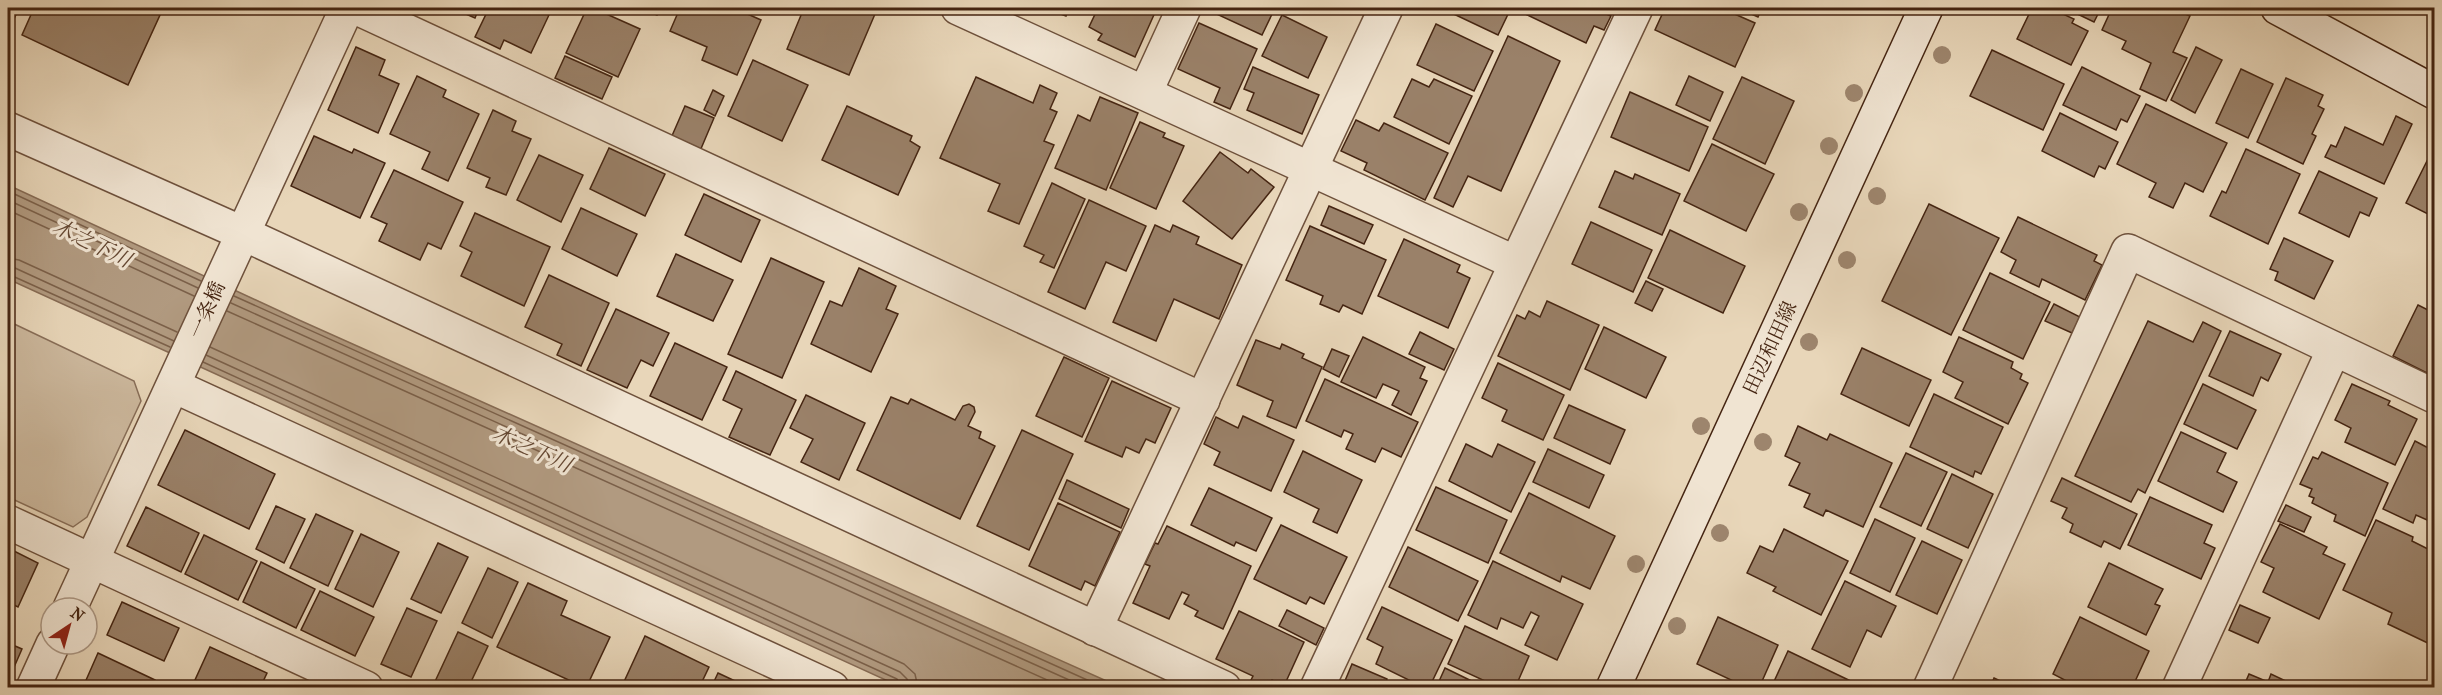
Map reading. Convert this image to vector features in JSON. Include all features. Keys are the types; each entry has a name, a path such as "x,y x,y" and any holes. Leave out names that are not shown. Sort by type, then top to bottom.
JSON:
{"street":[{"name":"一条橋","path":"76,596 347,8"},
{"path":"357,8 1203,400"},
{"path":"1145,93 1184,8"},
{"path":"1095,629 1386,8"},
{"path":"1317,687 1636,8"},
{"name":"田辺和田線","path":"1613,687 1926,8"},
{"path":"2278,8 2434,92"},
{"path":"974,11 1145,93 1516,263"},
{"path":"8,129 238,242 1224,687"},
{"path":"1930,687 2128,251 2434,396"},
{"path":"2179,687 2334,349"},
{"path":"177,378 832,687"},
{"path":"8,522 366,687"},
{"path":"33,687 47,656"}],"shaded area":[{"path":"8,321 134,381 141,401 87,517 73,527 8,497"}],"water":[{"name":"木之下川","path":"8,185 299,320 1120,687 901,687 8,279"}],"building":[{"path":"8,8 19,8 8,32"},
{"path":"34,8 148,8 160,15 128,85 22,35"},
{"path":"452,8 479,8 475,18"},
{"path":"489,8 533,8 549,15 531,53 504,40 500,49 475,37"},
{"path":"587,8 593,8 640,29 618,77 566,53"},
{"path":"640,8 660,8 657,15"},
{"path":"680,8 734,8 761,20 737,75 702,60 707,47 670,31"},
{"path":"804,8 859,8 875,14 849,75 787,49"},
{"path":"1045,8 1069,8 1066,16"},
{"path":"1098,8 1157,8 1135,57 1098,40 1102,34 1089,27"},
{"path":"1212,8 1275,8 1262,35 1210,11"},
{"path":"1441,8 1511,8 1498,35"},
{"path":"1519,8 1592,8 1611,16 1604,30 1594,26 1586,43 1517,10"},
{"path":"1665,8 1721,8 1755,23 1735,67 1655,30"},
{"path":"1738,8 1762,8 1758,17"},
{"path":"2032,8 2050,8 2074,19 2072,23 2088,31 2071,65 2017,39"},
{"path":"2065,8 2101,8 2094,22"},
{"path":"2112,8 2171,8 2190,16 2173,52 2187,58 2166,101 2140,89 2151,63 2122,49 2126,41 2102,30"},
{"path":"1282,15 1327,37 1308,78 1262,56"},
{"path":"1199,23 1257,49 1230,109 1214,102 1220,88 1178,69"},
{"path":"1436,24 1493,51 1474,91 1417,65"},
{"path":"1508,36 1560,61 1501,191 1468,176 1453,207 1434,198"},
{"path":"356,47 385,60 379,75 399,84 378,133 328,110"},
{"path":"2196,47 2222,60 2195,113 2171,100"},
{"path":"1992,50 2064,84 2043,130 1970,96"},
{"path":"565,56 612,77 602,99 555,78"},
{"path":"753,60 808,85 782,141 728,116"},
{"path":"1253,67 1319,95 1302,134 1247,110 1254,93 1244,89"},
{"path":"2082,67 2140,96 2127,122 2121,119 2116,130 2063,105"},
{"path":"2241,69 2273,84 2248,138 2216,123"},
{"path":"417,76 446,90 443,97 479,114 448,181 422,169 430,152 390,134"},
{"path":"1689,76 1723,92 1710,121 1676,105"},
{"path":"976,77 1033,103 1040,85 1057,93 1050,109 1057,112 1044,141 1054,145 1019,224 988,211 1000,184 940,158"},
{"path":"1742,77 1794,101 1765,164 1713,139"},
{"path":"2286,78 2323,95 2318,106 2324,109 2312,134 2316,136 2303,164 2257,142"},
{"path":"1412,79 1429,87 1434,79 1472,96 1449,144 1394,117"},
{"path":"713,90 724,96 715,116 704,110"},
{"path":"1630,92 1708,127 1689,171 1611,137"},
{"path":"1100,97 1138,113 1106,190 1055,168 1078,115 1090,121"},
{"path":"2146,104 2227,143 2203,192 2185,183 2173,208 2149,197 2156,183 2117,164"},
{"path":"685,106 714,118 700,151 671,138"},
{"path":"847,106 912,136 910,141 920,147 898,195 822,160"},
{"path":"493,110 516,121 512,131 531,139 506,195 486,187 490,178 467,168"},
{"path":"2060,113 2118,142 2105,169 2099,166 2094,177 2042,151"},
{"path":"2396,116 2412,124 2384,184 2325,157 2331,145 2336,147 2345,127 2383,145"},
{"path":"1356,120 1379,131 1384,123 1448,153 1425,200 1364,170 1367,163 1341,151"},
{"path":"1140,122 1165,133 1163,137 1184,146 1156,209 1110,188"},
{"path":"314,136 352,153 354,149 385,163 360,218 291,186"},
{"path":"1712,144 1774,174 1746,231 1684,201"},
{"path":"609,148 665,174 645,216 590,189"},
{"path":"2246,149 2300,174 2268,244 2210,216 2222,191 2226,193"},
{"path":"2432,151 2434,152 2434,217 2406,203"},
{"path":"1220,152 1248,173 1251,169 1274,187 1232,239 1183,201"},
{"path":"539,155 583,175 561,222 517,200"},
{"path":"394,170 463,202 441,249 428,243 420,260 379,241 387,224 371,217"},
{"path":"1615,171 1633,179 1635,174 1680,194 1662,235 1599,207"},
{"path":"2319,171 2377,198 2369,216 2360,212 2349,237 2299,213"},
{"path":"1052,183 1085,199 1054,268 1040,262 1044,255 1024,246"},
{"path":"704,194 760,220 741,262 685,235"},
{"path":"1089,200 1146,226 1126,271 1106,262 1085,309 1048,292"},
{"path":"1929,204 1999,238 1951,335 1882,301"},
{"path":"1329,206 1373,225 1364,244 1321,225"},
{"path":"581,208 637,234 617,276 562,249"},
{"path":"475,213 550,247 524,306 461,276 472,252 460,246"},
{"path":"2018,217 2097,255 2094,261 2102,265 2085,300 2042,279 2039,287 2010,273 2016,260 2001,252"},
{"path":"1591,222 1652,250 1633,292 1572,264"},
{"path":"1155,225 1170,232 1173,225 1199,237 1196,244 1242,265 1219,319 1174,299 1156,341 1113,322"},
{"path":"1310,226 1386,260 1362,314 1343,305 1339,312 1320,304 1323,296 1286,280"},
{"path":"1670,230 1745,266 1723,313 1648,278"},
{"path":"2284,238 2333,261 2314,299 2275,280 2278,272 2270,269"},
{"path":"1404,239 1460,265 1457,272 1470,278 1448,328 1378,296"},
{"path":"676,254 733,280 713,321 657,296"},
{"path":"771,258 824,282 782,378 728,354"},
{"path":"859,268 896,286 886,309 898,314 871,372 811,344 830,301 842,306"},
{"path":"1990,273 2050,302 2023,359 1963,330"},
{"path":"549,275 609,303 581,366 557,355 562,344 525,327"},
{"path":"1646,281 1663,289 1652,311 1635,303"},
{"path":"1547,301 1599,325 1570,390 1498,356 1517,315 1525,319 1529,311 1540,317"},
{"path":"2054,304 2080,317 2072,333 2045,321"},
{"path":"2418,305 2434,313 2434,357 2427,373 2393,356"},
{"path":"616,309 669,333 653,366 641,360 627,388 587,370"},
{"path":"2148,321 2193,342 2203,322 2221,331 2145,493 2138,489 2131,502 2075,476"},
{"path":"1604,327 1666,357 1646,398 1585,369"},
{"path":"2230,331 2281,354 2268,381 2261,377 2253,396 2209,376"},
{"path":"1420,332 1454,349 1444,370 1409,354"},
{"path":"1363,337 1425,367 1420,378 1427,381 1411,415 1392,405 1399,391 1383,384 1376,398 1341,382"},
{"path":"1959,337 2013,362 2011,368 2022,374 2020,379 2028,383 2008,424 1955,398 1963,382 1943,372"},
{"path":"1256,340 1280,349 1282,344 1304,354 1302,358 1322,367 1296,428 1267,416 1273,401 1237,385"},
{"path":"675,343 727,367 702,420 650,396"},
{"path":"1862,348 1931,380 1909,426 1841,394"},
{"path":"1332,349 1349,356 1339,377 1323,369"},
{"path":"1064,357 1109,378 1082,437 1036,416"},
{"path":"1498,363 1564,395 1543,440 1502,421 1507,410 1482,398"},
{"path":"736,371 796,400 770,455 729,437 742,409 723,400"},
{"path":"1325,379 1418,422 1401,457 1382,448 1375,462 1346,449 1353,434 1344,430 1341,437 1306,421"},
{"path":"1112,381 1171,408 1155,443 1146,439 1139,453 1126,447 1122,457 1085,441"},
{"path":"2203,384 2256,410 2237,449 2184,424"},
{"path":"2352,384 2390,401 2388,405 2417,419 2395,465 2345,442 2351,428 2335,420"},
{"path":"1934,394 2003,427 1981,474 1975,471 1973,477 1910,447"},
{"path":"806,395 865,423 839,480 801,462 813,439 790,428"},
{"path":"891,397 908,404 911,399 955,420 963,406 969,404 974,407 975,412 968,426 981,432 979,438 995,446 960,519 857,470"},
{"path":"1569,405 1625,430 1610,464 1554,438"},
{"path":"1243,416 1294,440 1271,491 1214,465 1220,452 1204,444 1216,417 1238,428"},
{"path":"1798,426 1827,440 1830,434 1892,463 1863,527 1826,510 1823,516 1804,507 1810,494 1789,485 1800,463 1785,456"},
{"path":"185,430 275,474 249,529 158,485"},
{"path":"1022,430 1073,454 1029,550 977,526"},
{"path":"2181,432 2226,453 2217,472 2237,482 2223,512 2158,481"},
{"path":"2415,441 2434,451 2434,523 2416,515 2413,523 2383,509"},
{"path":"1466,444 1492,457 1498,444 1535,462 1511,512 1449,481"},
{"path":"1548,449 1604,475 1589,508 1533,482"},
{"path":"1303,451 1362,480 1337,533 1313,522 1319,509 1284,492"},
{"path":"2322,452 2388,483 2365,536 2334,521 2336,515 2312,503 2314,498 2309,496 2312,489 2300,484 2313,457 2318,459"},
{"path":"1906,453 1947,472 1921,526 1880,507"},
{"path":"1952,474 1993,494 1968,548 1927,529"},
{"path":"2062,478 2137,514 2120,549 2104,541 2101,547 2070,532 2073,524 2062,518 2067,508 2051,501"},
{"path":"1067,480 1129,509 1121,528 1059,499"},
{"path":"1436,487 1507,520 1488,563 1416,530"},
{"path":"1209,488 1272,518 1256,551 1236,542 1234,546 1191,525"},
{"path":"1529,493 1615,536 1590,589 1562,576 1560,582 1500,553"},
{"path":"2150,497 2212,525 2204,543 2215,548 2201,579 2128,545"},
{"path":"1058,503 1120,532 1095,586 1085,581 1081,590 1029,566"},
{"path":"2286,505 2311,517 2304,532 2278,521"},
{"path":"276,506 305,519 284,563 256,549"},
{"path":"146,507 199,533 181,572 127,546"},
{"path":"316,514 353,531 328,586 290,568"},
{"path":"1875,519 1915,538 1890,592 1850,573"},
{"path":"2376,520 2413,537 2412,541 2434,552 2434,646 2388,624 2392,613 2343,590"},
{"path":"2280,524 2327,547 2323,554 2345,564 2319,619 2263,592 2274,568 2261,562"},
{"path":"1281,525 1347,557 1324,604 1310,597 1306,604 1254,579"},
{"path":"1167,526 1251,566 1223,629 1195,616 1198,611 1184,604 1189,595 1182,592 1169,619 1133,603 1150,566 1145,564 1155,543 1158,544"},
{"path":"1784,529 1848,561 1821,615 1773,591 1776,587 1747,573 1760,546 1773,552"},
{"path":"361,534 399,552 373,607 335,589"},
{"path":"204,535 257,561 238,600 185,574"},
{"path":"1922,541 1962,560 1937,614 1896,595"},
{"path":"438,543 468,557 441,613 411,599"},
{"path":"1408,547 1478,581 1458,621 1389,587"},
{"path":"8,548 38,563 18,607 8,602"},
{"path":"1493,561 1583,604 1557,660 1525,645 1539,616 1531,612 1523,628 1501,618 1497,629 1468,615"},
{"path":"261,562 315,589 296,628 243,602"},
{"path":"2109,563 2163,589 2155,604 2160,606 2146,635 2088,607"},
{"path":"488,568 518,582 492,638 462,623"},
{"path":"1845,581 1896,606 1881,637 1867,630 1850,667 1812,649"},
{"path":"528,583 567,601 561,615 610,637 586,688 497,647"},
{"path":"320,591 374,617 355,656 301,630"},
{"path":"122,602 179,628 164,661 107,635"},
{"path":"2240,605 2270,618 2258,643 2229,630"},
{"path":"1382,607 1452,640 1429,688 1376,664 1383,647 1367,639"},
{"path":"407,608 437,621 411,677 381,664"},
{"path":"1287,610 1324,628 1316,645 1279,626"},
{"path":"1239,611 1304,642 1284,686 1272,680 1269,688 1261,688 1250,682 1253,676 1216,659"},
{"path":"1718,617 1778,645 1759,688 1748,688 1697,664"},
{"path":"2080,617 2149,651 2132,688 2080,688 2053,674"},
{"path":"1465,626 1529,656 1515,688 1500,688 1448,664"},
{"path":"458,632 488,646 468,688 432,688"},
{"path":"645,636 709,667 699,688 631,688 623,684"},
{"path":"8,643 22,649 8,681"},
{"path":"210,647 267,673 260,688 212,688 195,680"},
{"path":"1788,651 1859,685 1858,688 1771,688"},
{"path":"99,653 155,680 152,688 83,687"},
{"path":"1352,664 1387,679 1386,683 1396,688 1342,688"},
{"path":"1445,668 1486,688 1436,688"},
{"path":"718,673 750,688 711,688"},
{"path":"2249,674 2268,682 2271,674 2300,688 2243,688"},
{"path":"1994,678 2015,688 1990,688"}]}
